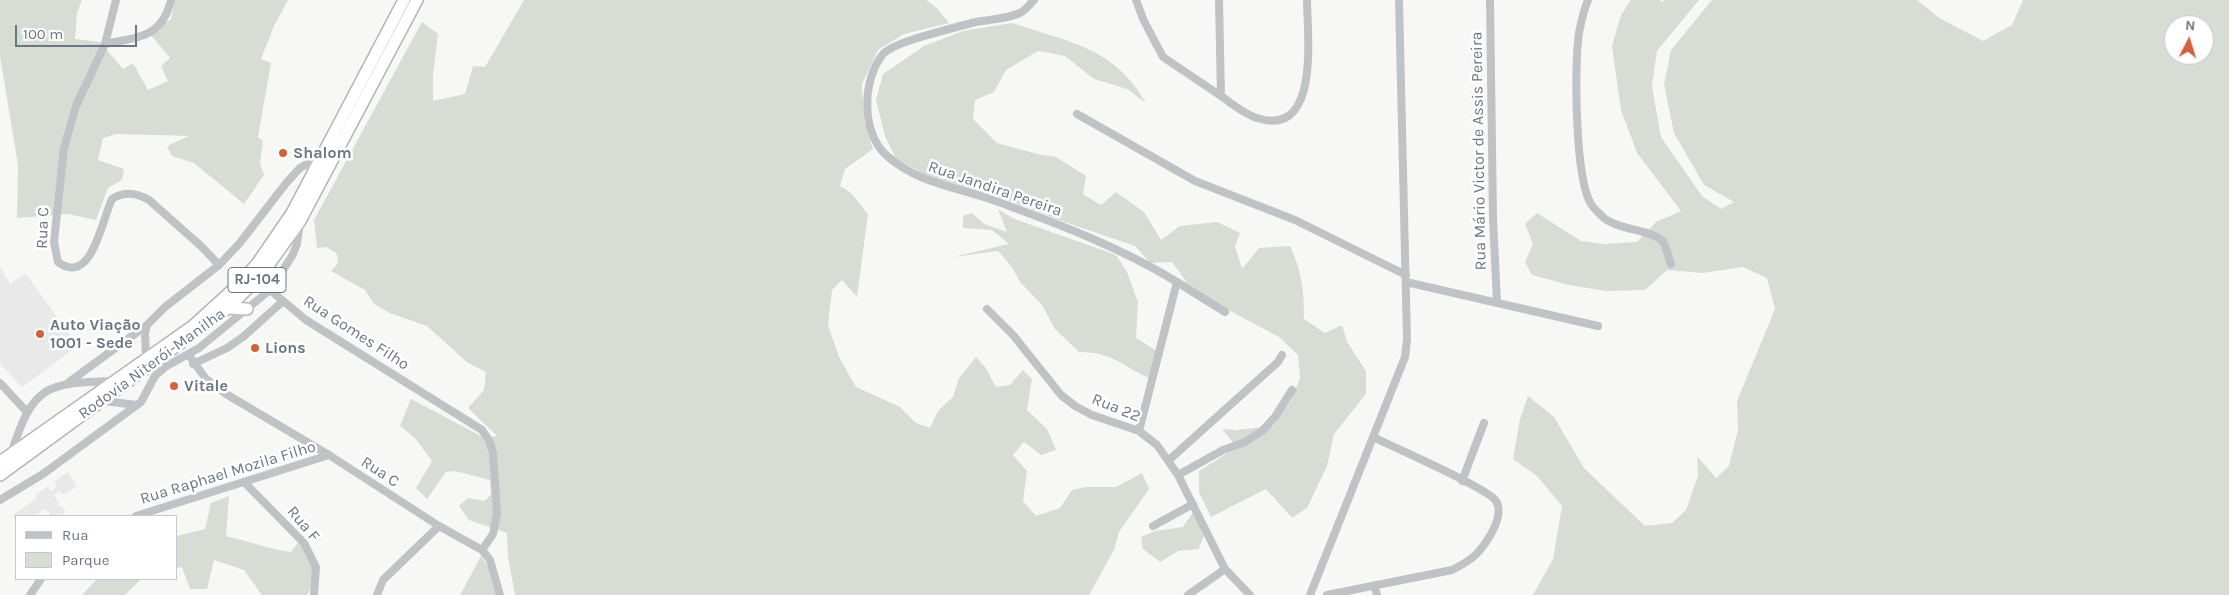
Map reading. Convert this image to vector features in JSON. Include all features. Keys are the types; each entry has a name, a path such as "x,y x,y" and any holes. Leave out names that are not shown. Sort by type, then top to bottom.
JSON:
{"highway":[{"name":"Rodovia Niterói-Manilha","path":"0,462 193,326 238,285 257,264 292,213 404,0"},
{"name":"Rodovia Niterói-Manilha","path":"0,475 102,402 163,364 228,308 262,274 300,221 416,0"},
{"path":"228,308 247,309"}],"street":[{"name":"Rua C","path":"116,0 105,44 76,106 64,148 54,242 58,262 64,266 75,268 88,260 112,198 119,194 128,194 141,195 149,200 202,247 219,265"},
{"path":"105,44 137,38 161,24 167,15 171,0"},
{"name":"Rua Jandira Pereira","path":"1034,0 1023,12 1012,16 947,30 905,42 884,52 867,91 867,114 877,145 905,170 923,180 992,200 1110,247 1177,282 1225,312"},
{"path":"1136,0 1144,22 1163,56 1221,96 1258,118 1275,120 1288,116 1299,106 1304,93 1307,78 1307,0"},
{"path":"1219,0 1221,96"},
{"path":"1310,595 1405,357 1407,339 1406,279 1400,105 1399,0"},
{"name":"Rua Mário Victor de Assis Pereira","path":"1490,0 1493,218 1497,302"},
{"path":"1588,0 1579,33 1577,65 1578,116 1583,181 1591,204 1606,220 1625,229 1656,236 1663,241 1671,264"},
{"path":"1077,114 1195,181 1295,220 1406,279 1598,326"},
{"path":"11,454 27,412 38,398 47,390 69,382 147,325 165,307 219,265 300,168 322,155"},
{"path":"0,500 43,474 136,405 145,397 163,364 199,348 270,290 292,256 297,244 300,221"},
{"path":"1139,431 1177,282"},
{"name":"Rua Gomes Filho","path":"270,290 282,302 306,320 482,430 489,440 493,453 497,513 493,534 482,550"},
{"path":"193,364 243,338 282,302"},
{"name":"Rua 22","path":"986,309 1013,335 1061,395 1075,406 1092,415 1139,431 1157,445 1178,475 1225,569 1250,595"},
{"path":"146,358 145,333 147,325"},
{"name":"Rua C","path":"188,354 193,364 206,378 226,394 329,456 439,526 482,550"},
{"path":"1169,460 1278,362 1282,355"},
{"path":"69,382 114,381"},
{"path":"0,383 27,412"},
{"path":"1178,475 1223,450 1245,442 1262,432 1276,417 1292,390"},
{"path":"102,402 136,405"},
{"path":"1462,481 1484,424"},
{"path":"1327,595 1452,570 1468,562 1481,551 1496,525 1497,503 1480,488 1373,437"},
{"name":"Rua Raphael Mozila Filho","path":"139,515 329,456"},
{"name":"Rua F","path":"245,482 304,543 316,567 314,595"},
{"path":"1153,526 1193,504"},
{"path":"377,595 382,580 439,526"},
{"path":"482,550 490,560 500,595"},
{"path":"1188,595 1225,569"},
{"path":"30,595 40,580"},
{"path":"1374,585 1377,595"}],"shaded area":[{"path":"0,266 10,284 26,274 78,346 22,387 0,364"},
{"path":"68,472 77,486 63,495 60,491 54,495 59,503 57,507 61,505 66,512 61,515 50,515 49,513 51,510 48,512 45,509 36,515 15,515 15,518 13,515 37,498 35,495 48,486 51,491 57,487 54,482"}],"green space":[{"path":"0,0 82,0 77,13 75,39 100,42 123,69 133,63 148,90 168,81 161,66 170,58 150,34 171,19 175,0 288,0 274,26 261,59 271,63 258,137 263,141 260,163 264,175 244,204 194,163 172,156 167,146 189,136 116,134 103,138 98,160 124,169 122,180 108,188 96,220 68,214 17,218 18,165 0,56"},
{"path":"524,0 926,0 937,8 949,23 904,34 878,50 862,84 864,121 873,149 845,169 840,186 851,193 868,214 857,297 842,280 832,290 828,325 839,357 856,387 900,407 916,423 930,428 938,411 953,397 959,378 976,357 985,367 996,387 1010,385 1023,370 1032,379 1027,410 1047,429 1056,450 1041,455 1024,442 1013,455 1027,471 1023,501 1036,516 1060,508 1072,490 1087,487 1116,487 1142,473 1149,489 1119,532 1114,550 1089,595 515,595 508,557 507,533 469,520 459,506 468,498 485,501 491,494 490,480 455,471 446,472 427,499 416,488 432,461 415,438 400,426 411,399 485,438 497,436 468,408 484,390 486,372 468,363 427,326 390,313 374,304 365,290 331,271 338,263 337,254 327,247 317,248 314,220 422,22 438,34 433,75 433,101 465,94 473,66 485,67"},
{"path":"1631,0 1659,0 1662,2 1664,0 1699,0 1657,51 1652,86 1661,137 1702,196 1721,209 1734,202 1704,185 1674,133 1664,85 1671,50 1712,0 1917,0 1939,18 1983,41 2012,25 2023,0 2229,0 2229,595 1533,595 1553,559 1562,506 1537,476 1513,459 1520,419 1528,396 1554,417 1584,468 1645,526 1672,523 1686,510 1698,476 1697,456 1716,478 1729,466 1738,430 1737,401 1775,309 1767,278 1743,267 1703,273 1667,270 1645,290 1606,291 1569,285 1532,275 1525,262 1533,244 1525,224 1537,213 1581,241 1604,244 1637,242 1656,222 1681,211 1637,153 1621,110 1612,46 1621,15"},
{"path":"1012,23 1071,42 1105,58 1133,84 1146,103 1127,89 1094,79 1065,56 1038,51 1006,70 994,92 975,100 973,119 997,143 1056,157 1086,176 1083,194 1101,205 1116,192 1144,212 1161,240 1180,226 1217,222 1240,233 1235,246 1242,269 1259,248 1290,246 1302,281 1304,319 1325,333 1342,325 1347,342 1366,371 1366,394 1334,434 1327,466 1307,508 1292,518 1266,489 1211,517 1199,492 1199,471 1229,452 1234,444 1222,429 1236,430 1273,426 1291,400 1300,378 1298,355 1279,337 1223,307 1188,284 1172,262 1150,263 1135,246 994,195 944,184 896,159 885,136 876,100 883,74 924,46 963,31"},
{"path":"998,209 1012,218 1116,255 1127,272 1138,302 1136,338 1157,351 1149,378 1109,357 1079,352 1055,329 1042,305 1020,282 1012,267 998,251 953,257 1009,244 992,230 963,228 963,216 972,213 984,224 1007,232"},
{"path":"229,496 226,536 291,552 299,541 314,573 307,595 262,595 244,570 214,560 207,589 190,589 182,567 178,568 178,536 205,529 211,503"},
{"path":"1194,511 1204,535 1199,549 1178,551 1160,562 1143,549 1141,537 1155,531 1183,527"},
{"path":"481,556 499,582 504,595 460,595"},
{"path":"96,580 140,580 125,595 82,595"}],"place":[{"name":"Shalom","path":"283,153"},
{"name":"Auto Viação 1001 - Sede","path":"40,334"},
{"name":"Lions","path":"255,348"},
{"name":"Vitale","path":"174,386"}]}
